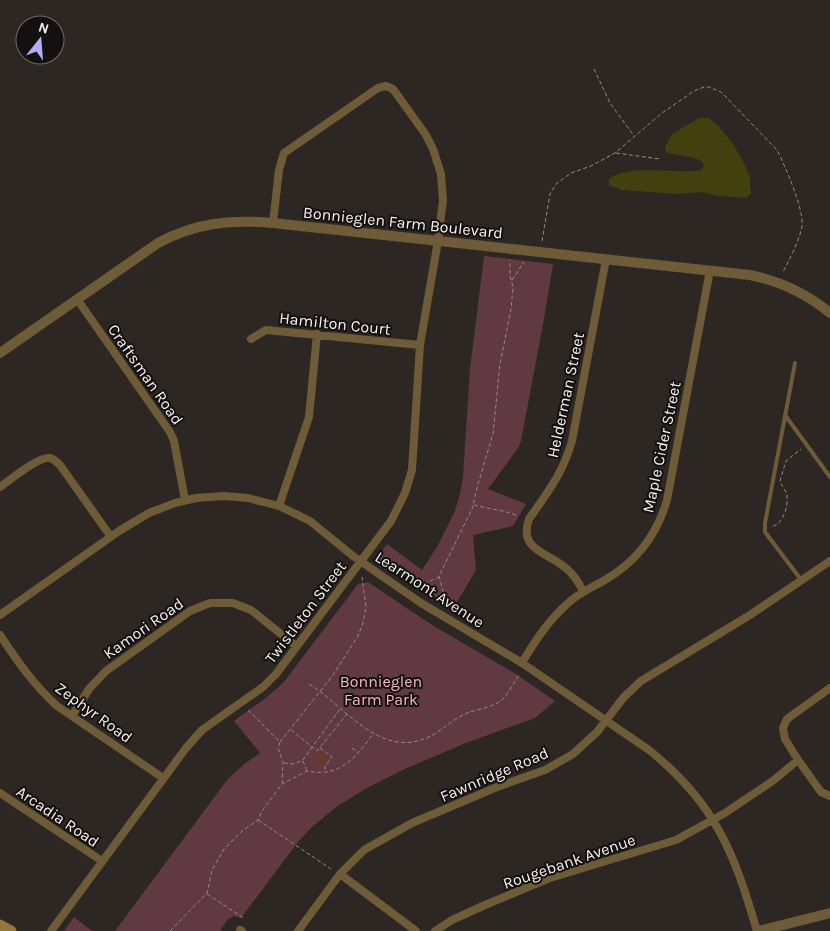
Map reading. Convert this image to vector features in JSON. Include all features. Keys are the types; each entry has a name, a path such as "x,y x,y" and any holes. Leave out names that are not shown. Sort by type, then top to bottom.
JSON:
{"main road":[{"path":"0,925 11,931"}],"street":[{"name":"Twistleton Street","path":"51,931 163,778 202,730 263,687 276,674 391,522 401,504 409,483 413,453 420,346 443,200 442,181 438,163 426,135 393,89 386,86 378,88 284,153 279,170 272,223"},
{"name":"Bonnieglen Farm Boulevard","path":"0,353 144,252 178,233 221,222 272,223 750,274 775,281 809,297 830,313"},
{"name":"Helderman Street","path":"583,591 573,574 529,544 526,536 526,527 529,519 563,468 568,456 606,259"},
{"name":"Maple Cider Street","path":"522,663 544,629 566,605 583,591 614,574 633,559 653,534 664,512 710,270"},
{"name":"Craftsman Road","path":"77,299 170,432 174,441 185,500"},
{"name":"Hamilton Court","path":"251,339 266,330 420,346"},
{"path":"279,506 309,417 317,334"},
{"path":"0,487 37,461 48,458 52,459 60,465 111,537"},
{"name":"Learmont Avenue","path":"0,615 148,513 185,500 210,496 237,496 279,506 310,522 361,561 432,610 522,663 649,750 674,771 698,798 726,842 739,871 758,931"},
{"name":"Fawnridge Road","path":"298,931 340,874 364,850 412,824 497,787 546,770 573,754 606,720 624,697 641,681 802,582 830,561"},
{"name":"Kamori Road","path":"72,716 89,689 106,671 190,611 210,603 233,603 251,610 296,646"},
{"name":"Zephyr Road","path":"0,635 23,670 45,695 72,716 163,778"},
{"path":"830,688 786,718 783,734 798,760 821,792 830,796"},
{"name":"Rougebank Avenue","path":"436,931 452,920 550,878 671,842 713,820 774,780 798,760"},
{"name":"Arcadia Road","path":"0,793 102,862"},
{"path":"340,874 416,931"},
{"path":"758,931 830,913"}],"lane":[{"path":"795,363 765,523 766,532 802,582"},
{"path":"785,415 830,476"}],"path":[{"path":"594,69 610,103 634,137"},
{"path":"542,241 550,194 556,184 571,173 591,166 615,153 662,113 694,91 709,87 721,92 777,150 782,159 802,213 802,225 799,238 782,272"},
{"path":"615,153 660,159"},
{"path":"444,605 445,599 440,576 473,505 495,421 500,364 511,309 513,288 510,260"},
{"path":"511,281 524,262"},
{"path":"770,526 778,525 783,519 787,499 786,492 780,481 785,464 802,448"},
{"path":"473,505 508,512 518,516"},
{"path":"375,559 377,556 418,583 428,582 440,576"},
{"path":"282,784 283,762 278,748 280,742 349,651 363,624 366,607 362,577"},
{"path":"309,684 373,734 390,742 404,743 424,739 465,714 500,702 519,675"},
{"path":"283,762 293,764 302,761 341,708"},
{"path":"248,710 280,742"},
{"path":"290,730 317,751 348,713"},
{"path":"326,728 331,732"},
{"path":"170,931 207,893 212,870 224,849 242,831 258,820 262,810 282,784 307,771 325,772 344,766 358,753 373,734"},
{"path":"320,747 332,757 325,766 325,772"},
{"path":"352,748 358,753"},
{"path":"302,761 307,771"},
{"path":"258,820 331,868"},
{"path":"207,893 245,919"}],"green space":[{"path":"484,256 553,264 521,441 488,489 526,504 513,526 473,535 476,570 453,609 378,560 378,557 387,544 422,570 437,547 455,511 463,477 470,369"},
{"name":"Bonnieglen Farm Park","path":"368,582 432,625 516,674 555,701 535,718 466,743 407,768 367,788 339,805 313,826 298,842 241,918 234,916 227,920 220,931 115,931 227,780 260,753 234,721 284,682 358,584"},
{"path":"74,917 92,931 64,931"}],"shaded area":[{"path":"699,118 709,118 719,127 733,144 743,161 750,178 751,194 746,198 719,196 702,192 676,194 622,190 609,185 609,179 618,174 628,172 641,170 701,170 704,166 702,161 666,152 665,147 672,134"}],"building":[{"path":"321,750 330,757 322,766 313,759"}]}
